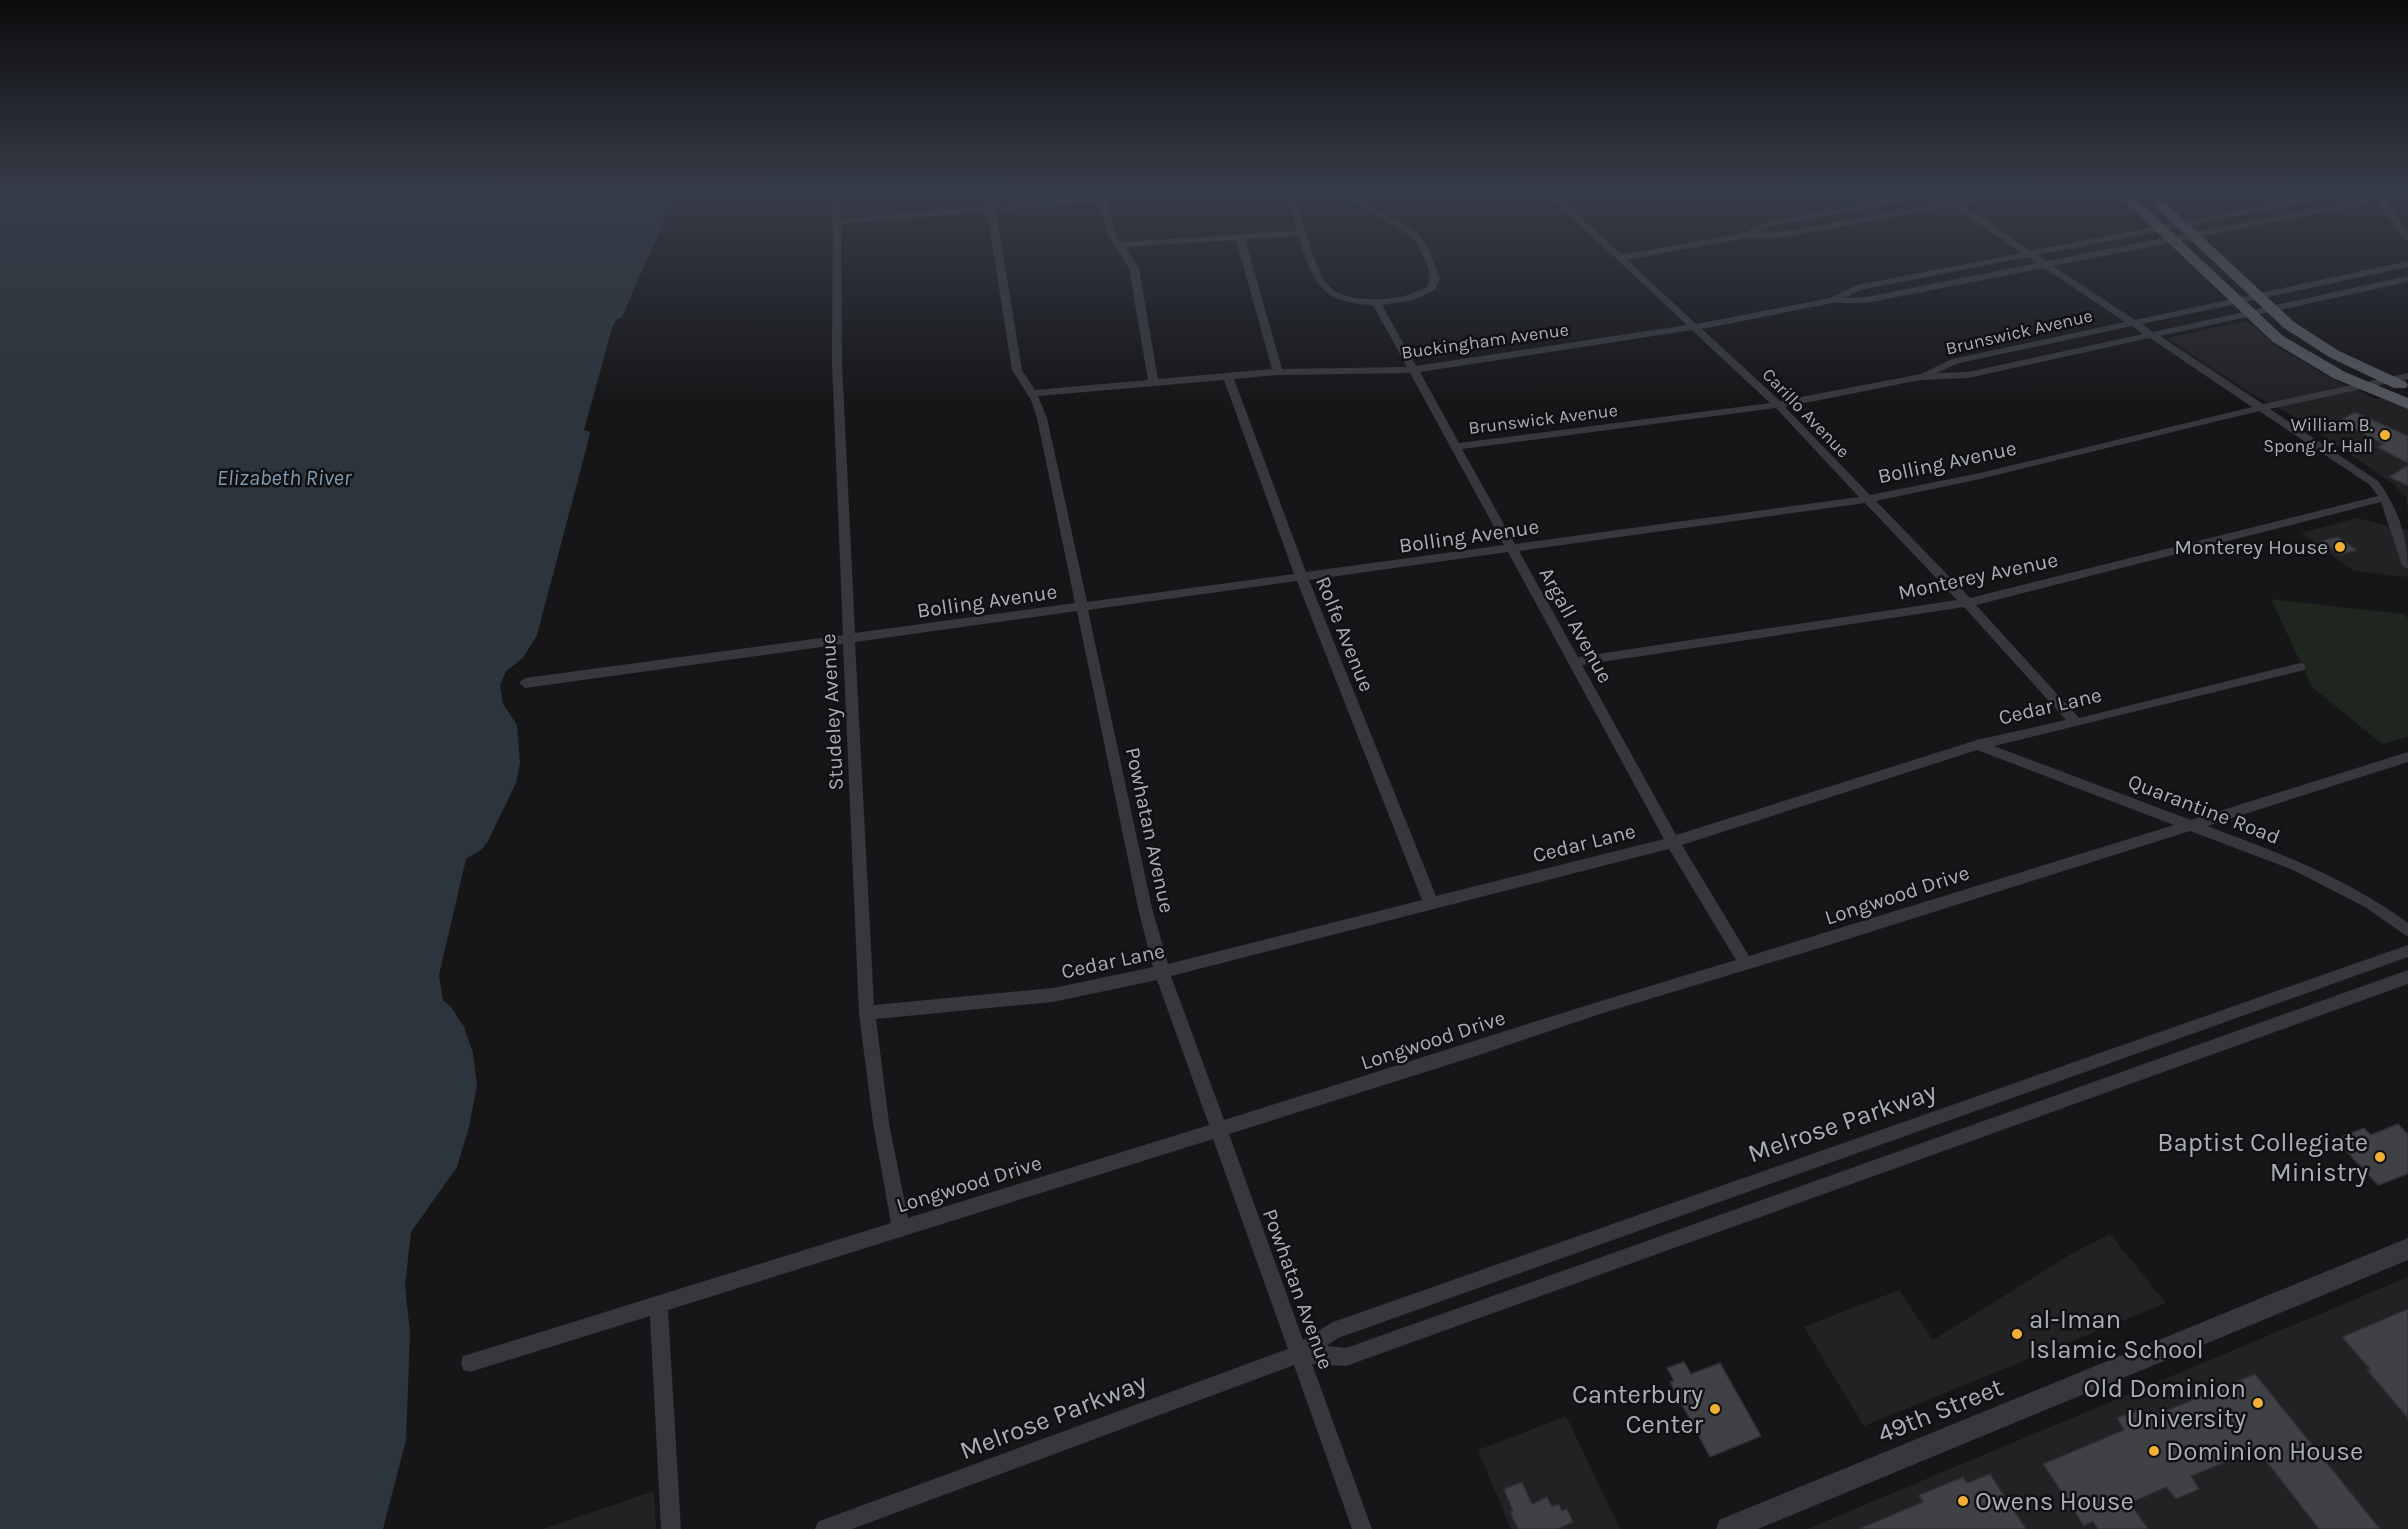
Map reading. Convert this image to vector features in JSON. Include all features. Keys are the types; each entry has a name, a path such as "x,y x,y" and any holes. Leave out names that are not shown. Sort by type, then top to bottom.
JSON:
{"main road":[{"path":"2194,262 2249,314 2278,339 2299,353 2361,385 2408,404"},
{"path":"2222,262 2289,325 2317,344 2358,367 2408,388"}],"street":[{"name":"Studeley Avenue","path":"837,262 837,362 848,640 867,1013 881,1123 901,1228"},
{"name":"Powhatan Avenue","path":"999,262 1017,370 1032,393 1042,418 1142,897 1162,972 1362,1529"},
{"path":"1131,262 1134,268 1153,382"},
{"path":"1247,262 1278,372"},
{"path":"1314,262 1322,284 1330,292 1352,301 1376,302 1408,298 1432,288 1435,279 1429,262"},
{"name":"Carillo Avenue","path":"1626,262 1778,405 2076,723"},
{"name":"Buckingham Avenue","path":"1833,300 1857,288 1987,262"},
{"path":"2041,262 2374,483 2385,498 2408,565"},
{"name":"Buckingham Avenue","path":"1032,393 1278,372 1413,370 1695,327 1833,300 1866,300 2058,262"},
{"name":"Brunswick Avenue","path":"1920,377 1956,360 2408,264"},
{"name":"Brunswick Avenue","path":"1454,447 1778,405 1920,377 1968,375 2408,279"},
{"name":"Argall Avenue","path":"1376,302 1673,842 1746,964"},
{"name":"Rolfe Avenue","path":"1228,376 1302,578 1431,903"},
{"name":"Bolling Avenue","path":"525,683 1511,550 1867,499 1980,476 2260,408 2408,376"},
{"name":"Monterey Avenue","path":"1574,662 1966,603 2385,498"},
{"name":"Cedar Lane","path":"867,1013 1053,995 1162,972 1673,842 1977,745 2076,723 2300,667"},
{"name":"Quarantine Road","path":"1977,745 2316,875 2370,903 2408,931"},
{"name":"Longwood Drive","path":"470,1363 1473,1050 1603,1006 1746,964 2408,757"},
{"name":"Melrose Parkway","path":"825,1529 1299,1354 1333,1331 2408,951"},
{"name":"Melrose Parkway","path":"1299,1354 1346,1358 2408,977"},
{"name":"49th Street","path":"1728,1529 2408,1249"},
{"path":"658,1304 671,1529"}],"shaded area":[{"path":"2247,321 2281,349 2327,376 2376,399 2380,398 2408,409 2408,511 2406,497 2392,483 2295,417 2250,393 2167,338"},
{"path":"2357,518 2408,530 2408,577 2354,571 2301,533"},
{"path":"2271,599 2405,614 2408,619 2408,737 2382,744 2312,687"},
{"name":"al-Iman Islamic School","path":"2110,1234 2166,1303 1864,1426 1804,1327 1899,1290 1933,1340 2076,1251"},
{"name":"Old Dominion University","path":"2408,1277 2408,1529 1807,1529"},
{"path":"1566,1416 1620,1529 1511,1529 1478,1450"},
{"path":"654,1491 656,1529 543,1529"}],"water":[{"name":"Elizabeth River","path":"0,262 646,262 622,317 616,320 612,328 584,430 590,432 589,438 537,635 523,658 506,671 500,685 503,704 517,725 520,763 516,783 487,843 481,850 466,859 439,975 443,1000 451,1007 464,1027 473,1053 477,1086 469,1127 457,1167 411,1232 405,1286 410,1333 406,1440 383,1529 0,1529"}],"building":[{"name":"William B. Spong Jr. Hall","path":"2355,412 2408,436 2408,463 2377,447 2383,444 2339,421"},
{"name":"William B. Spong Jr. Hall","path":"2408,465 2408,486 2389,477"},
{"name":"Monterey House","path":"2338,537 2357,550 2340,555 2321,541"},
{"name":"Baptist Collegiate Ministry","path":"2398,1124 2408,1134 2408,1174 2378,1185 2335,1139 2364,1128 2371,1135"},
{"path":"2408,1309 2408,1418 2342,1337"},
{"name":"Canterbury Center","path":"1684,1362 1691,1374 1720,1363 1761,1436 1710,1457 1670,1382 1674,1381 1667,1368"},
{"name":"Dominion House","path":"2255,1374 2380,1529 2319,1529 2257,1449 2191,1476 2199,1489 2176,1499 2166,1487 2130,1503 2148,1529 2098,1529 2093,1521 2084,1526 2043,1464 2124,1430 2117,1418 2140,1409 2149,1418"},
{"name":"Owens House","path":"1990,1474 2026,1529 1859,1529 1923,1502 1919,1495 1963,1477 1967,1483"},
{"path":"1522,1482 1532,1504 1547,1497 1552,1507 1559,1504 1562,1511 1567,1509 1573,1522 1557,1529 1518,1529 1510,1512 1513,1511 1504,1489"}],"place":[{"name":"William B. Spong Jr. Hall","path":"2385,435"},
{"name":"Monterey House","path":"2340,547"},
{"name":"Baptist Collegiate Ministry","path":"2380,1157"},
{"name":"al-Iman Islamic School","path":"2017,1334"},
{"name":"Old Dominion University","path":"2258,1403"},
{"name":"Canterbury Center","path":"1715,1409"},
{"name":"Dominion House","path":"2154,1451"},
{"name":"Owens House","path":"1963,1501"}]}
